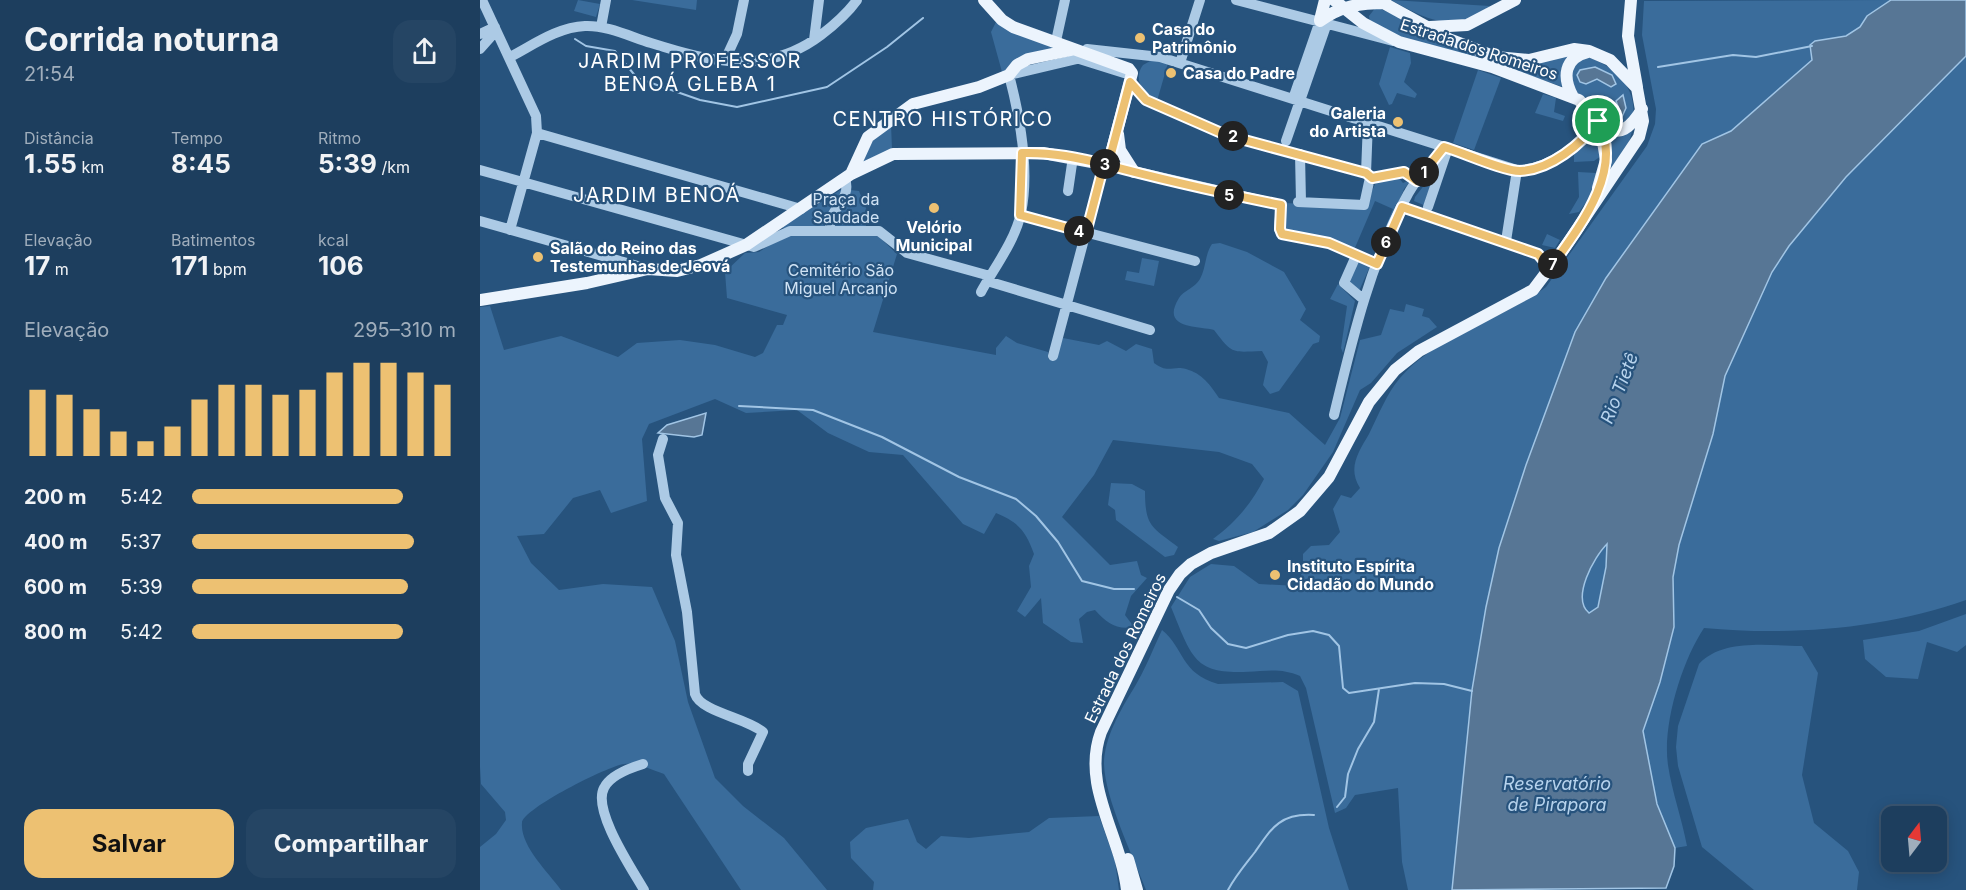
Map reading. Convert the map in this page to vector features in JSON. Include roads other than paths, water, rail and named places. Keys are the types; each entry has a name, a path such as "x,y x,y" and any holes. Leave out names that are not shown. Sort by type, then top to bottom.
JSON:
{"main road":[{"path":"480,300 587,283 648,269 677,271 697,267 746,245 848,177 893,154 1022,153 1073,157 1106,165 1130,81 1121,64 1064,48 1013,27 1002,20 984,0"},
{"path":"1323,22 1325,0"},
{"path":"1423,26 1442,28 1467,25 1515,0"},
{"name":"Estrada dos Romeiros","path":"1127,890 1123,868 1094,768 1097,743 1169,590 1180,574 1191,564 1211,553 1269,533 1300,511 1329,477 1369,402 1395,370 1419,351 1526,295 1550,268 1590,205 1639,137 1643,122 1629,36 1630,0"},
{"path":"1323,22 1339,4 1379,2"},
{"path":"1364,23 1368,10 1379,2"},
{"name":"Estrada dos Romeiros","path":"1379,2 1476,51 1509,60 1529,60 1574,49 1590,51"},
{"name":"Estrada dos Romeiros","path":"1339,4 1364,23 1399,42 1492,67 1574,97 1584,104 1599,122 1605,151 1605,167 1590,205"},
{"path":"848,177 868,137 907,108 920,102 979,87 1009,75 1021,62 1064,48"},
{"path":"1574,97 1566,82 1566,68 1572,59 1590,51 1614,63 1638,88"},
{"path":"1599,122 1610,130 1622,131 1632,124 1642,109"},
{"path":"1117,130 1120,150 1134,172"},
{"name":"Estrada dos Romeiros","path":"1102,802 1121,839 1137,890"}],"street":[{"path":"482,0 536,116 537,133 510,230"},
{"path":"601,27 606,0"},
{"path":"725,60 737,34 744,0"},
{"path":"814,40 819,0"},
{"path":"510,57 565,29 588,26 601,27 701,57 766,61 782,57 814,40 838,22 857,0"},
{"path":"1064,48 1065,0"},
{"path":"1180,63 1200,0"},
{"path":"1236,0 1399,42"},
{"path":"1286,141 1296,100 1323,22"},
{"path":"480,34 495,29"},
{"path":"480,49 495,29"},
{"path":"981,292 1020,215 1022,153 1009,75 1064,48 1154,56 1180,63 1517,171 1537,167 1557,158 1599,122"},
{"path":"1154,56 1137,65 1130,81 1138,95 1156,105 1226,135 1300,154 1369,176 1404,172 1417,181"},
{"path":"1300,154 1300,202 1364,205 1369,183 1368,122"},
{"path":"537,133 801,209"},
{"path":"1334,415 1363,299 1377,264 1402,207 1417,181 1446,147"},
{"path":"1428,207 1446,147"},
{"path":"1068,191 1073,157"},
{"path":"1053,356 1106,165 1281,205 1280,229 1282,234 1329,243 1377,264"},
{"path":"480,170 758,247 790,231 879,231 907,253 1150,330"},
{"path":"1506,241 1517,171"},
{"path":"831,231 829,222 831,216 844,201 848,177"},
{"path":"1402,207 1506,241 1538,254 1561,253"},
{"path":"1020,215 1195,261"},
{"path":"480,221 648,269"},
{"path":"1538,254 1550,268"},
{"path":"1356,256 1344,283 1363,299"},
{"path":"663,439 658,455 665,498 678,523 676,555 687,612 695,694 700,703 763,730 748,764 748,771"},
{"path":"643,764 611,779 603,789 601,800 611,829 644,890"}],"water":[{"name":"Reservatório de Pirapora","path":"1891,0 1966,0 1966,56 1846,177 1789,246 1772,272 1725,376 1713,434 1679,545 1673,577 1674,627 1660,682 1643,731 1657,804 1675,848 1674,866 1666,888 1452,890 1472,690 1499,548 1526,465 1575,332 1606,278 1702,144 1731,131 1812,60 1810,45 1815,41 1846,36 1860,27 1867,16","holes":["1607,544 1606,567 1598,607 1589,613 1582,598 1583,588 1596,558"]},
{"path":"1595,67 1612,75 1616,84 1611,87 1597,79 1586,84 1580,82 1577,75 1580,70"},
{"path":"1623,95 1626,108 1620,121 1617,119 1619,109 1616,101"},
{"path":"706,413 702,435 694,437 658,433 667,425"}],"waterway":[{"path":"575,39 586,46 615,51 637,78 700,100 737,107 827,87 887,47 923,18"},
{"path":"1658,67 1733,55 1756,57 1812,46"},
{"path":"739,406 813,410 882,437 959,477 1016,499 1036,516 1058,542 1082,581 1114,589 1134,589"},
{"path":"1177,597 1199,610 1211,628 1228,644 1246,648 1288,635 1313,631 1329,635 1339,646 1343,688 1349,693 1415,683 1444,684 1472,691"},
{"path":"1337,807 1345,797 1348,774 1358,749 1374,722 1379,689"},
{"path":"1228,890 1278,823 1293,816 1314,815"}],"place":[{"name":"Casa do Patrimônio","path":"1140,38"},
{"name":"Casa do Padre","path":"1171,73"},
{"name":"Galeria do Artista","path":"1398,122"},
{"name":"Velório Municipal","path":"934,208"},
{"name":"Salão do Reino das Testemunhas de Jeová","path":"538,257"},
{"name":"Instituto Espírita Cidadão do Mundo","path":"1275,575"}],"district":[{"name":"JARDIM PROFESSOR BENOÁ GLEBA 1","path":"690,72"},
{"name":"CENTRO HISTÓRICO","path":"943,119"},
{"name":"JARDIM BENOÁ","path":"657,195"}],"park label":[{"name":"Praça da Saudade","path":"846,208"},
{"name":"Cemitério São Miguel Arcanjo","path":"841,279"}],"water label":[{"name":"Rio Tietê","path":"1619,388"}]}
